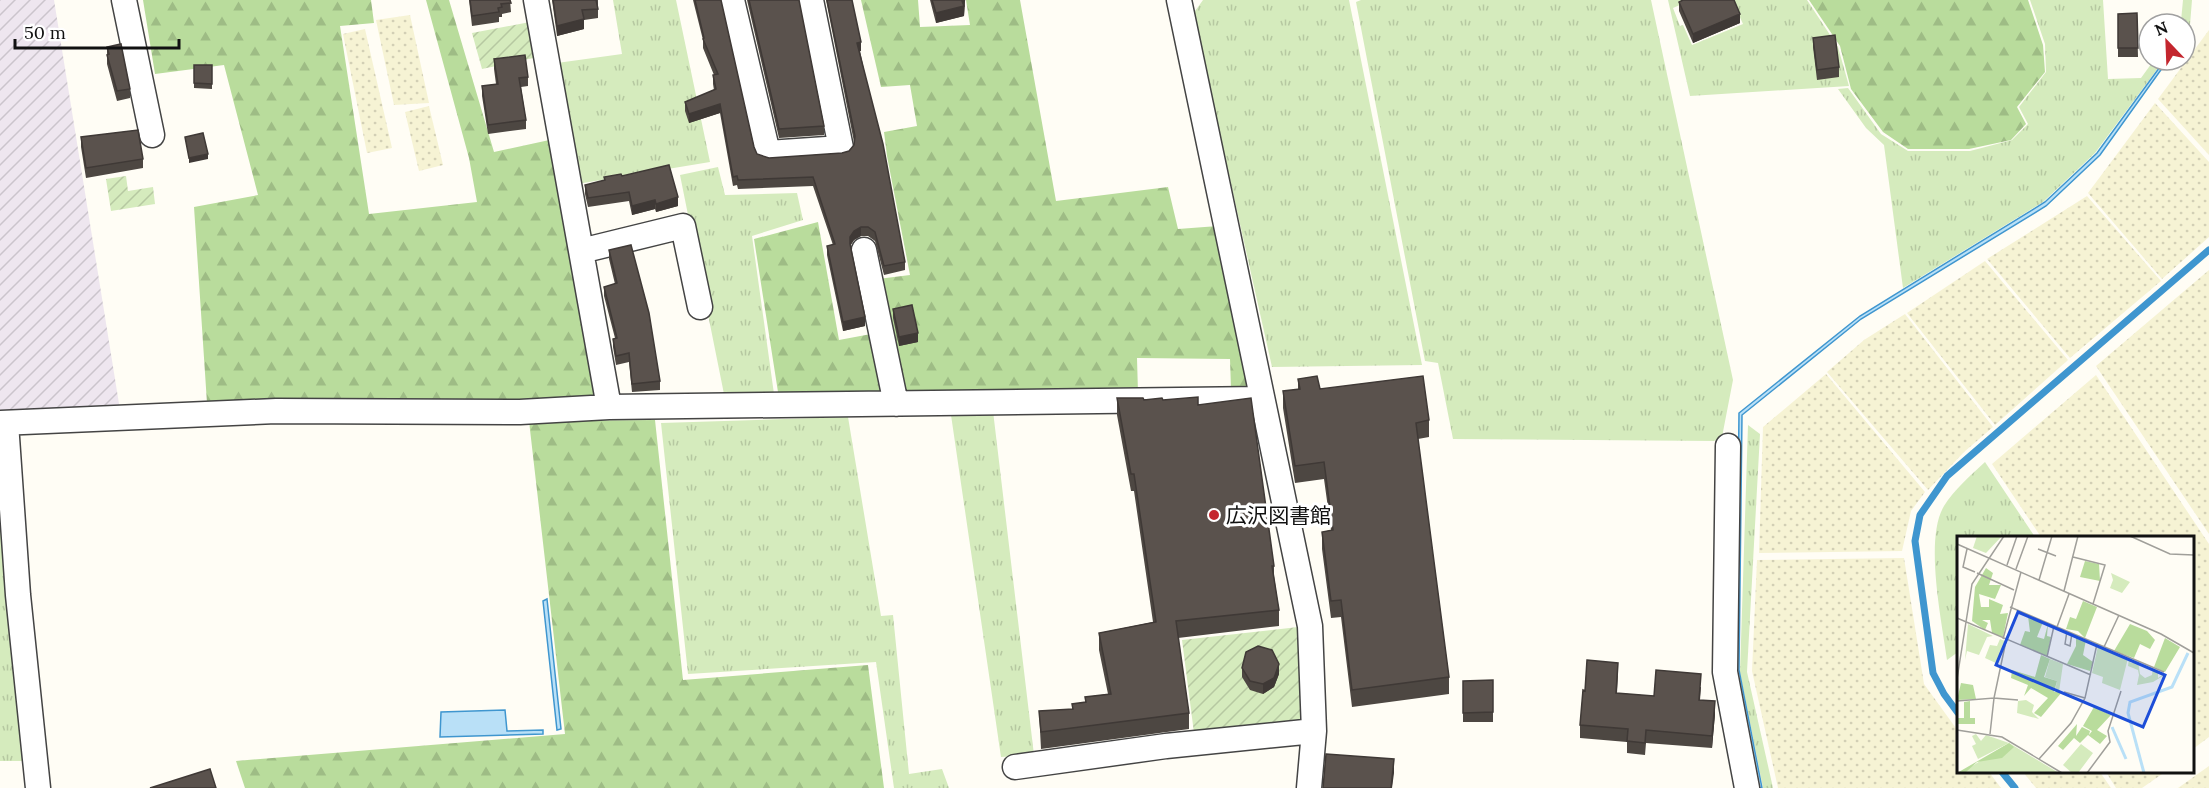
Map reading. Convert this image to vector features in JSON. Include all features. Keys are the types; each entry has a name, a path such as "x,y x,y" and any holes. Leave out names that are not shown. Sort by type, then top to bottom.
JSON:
{"street":[{"path":"124,0 152,135"},
{"path":"537,0 609,407"},
{"path":"732,0 768,153 841,148 811,0"},
{"path":"1179,0 1310,626 1314,731 1309,788"},
{"path":"581,251 683,226 700,307"},
{"path":"864,250 896,404"},
{"path":"38,788 3,423 276,411 520,412 609,407 1262,399"},
{"path":"1728,446 1725,672 1747,788"},
{"path":"1015,767 1166,746 1314,731"}],"shaded area":[{"path":"0,0 54,0 120,410 0,412"},
{"path":"410,15 429,103 394,105 376,20"},
{"path":"365,29 392,148 367,153 343,34"},
{"path":"2209,30 2209,155 2158,99 2178,72 2197,72 2197,46"},
{"path":"2155,103 2209,162 2209,237 2162,279 2088,193"},
{"path":"429,106 443,165 419,171 405,112"},
{"path":"2087,196 2161,281 2070,358 1987,259"},
{"path":"1985,261 2068,360 1995,425 1907,313"},
{"path":"2209,270 2209,534 2096,366"},
{"path":"1905,314 1993,427 1964,452 1928,490 1827,372 1864,340"},
{"path":"1826,374 1925,492 1911,511 1902,551 1759,553 1763,427"},
{"path":"2096,375 2209,544 2209,737 2194,748 2194,536 2040,536 1992,464"},
{"path":"1904,558 1924,684 1957,730 1957,773 1990,773 2001,788 1778,788 1752,671 1757,560"},
{"path":"2209,766 2209,788 2178,788"},
{"path":"2024,773 2101,773 2111,788 2036,788"},
{"path":"2107,773 2164,773 2142,788 2116,788"}],"green space":[{"path":"143,0 371,0 374,23 340,26 369,214 477,202 469,158 426,0 449,0 494,152 554,139 601,400 207,403 194,207 258,195 224,65 155,74"},
{"path":"613,0 676,0 710,162 577,184 557,63 622,54"},
{"path":"861,0 918,0 920,27 970,25 966,0 1020,0 1056,201 1168,187 1178,229 1218,226 1253,390 1231,389 1230,359 1137,358 1138,393 904,393 878,279 910,275 884,132 917,126 910,85 881,87"},
{"path":"1203,0 1349,0 1422,365 1272,367 1193,14"},
{"path":"1361,0 1651,0 1733,380 1722,437 1714,441 1453,439 1438,363 1425,361 1356,2"},
{"path":"1668,0 1691,0 1673,8 1680,26 1683,25 1692,45 1743,24 1732,0 1807,0 1838,47 1849,86 1690,96"},
{"path":"1809,0 2028,0 2043,45 2045,72 2017,107 2026,124 2011,140 1969,149 1908,149 1883,132 1851,89 1840,46"},
{"path":"2030,0 2103,0 2108,79 2141,78 2145,72 2155,72 2095,153 2043,202 1903,288 1884,145 1866,128 1838,89 1848,88 1881,134 1908,151 1970,151 2012,140 2028,124 2019,107 2046,72 2045,44"},
{"path":"2183,0 2192,0 2191,12 2182,12"},
{"path":"530,22 538,57 482,69 472,33"},
{"path":"718,167 725,195 797,193 803,220 752,236 774,394 725,399 680,175"},
{"path":"126,176 128,191 153,187 155,204 111,211 106,179"},
{"path":"818,222 839,340 871,334 886,394 778,392 754,239"},
{"path":"993,411 1034,755 1001,757 951,415"},
{"path":"848,417 881,616 893,615 909,774 942,769 949,788 894,788 876,662 688,674 661,423"},
{"path":"655,420 683,680 868,665 884,788 245,788 236,761 565,734 529,421"},
{"path":"1748,425 1760,434 1747,672 1773,788 1763,788 1740,672"},
{"path":"1985,462 2034,536 1957,536 1957,653 1947,660 1936,581 1935,539 1938,521 1944,506"},
{"path":"0,468 26,761 0,761"},
{"path":"1298,627 1305,724 1194,733 1182,640"}],"water":[{"path":"2156,72 2159,72 2100,155 2046,206 1861,319 1742,415 1739,670 1762,788 1759,788 1736,670 1739,413 1860,316 2045,202 2097,153"},
{"path":"547,599 561,729 557,730 543,601"},
{"path":"505,710 507,731 543,730 543,734 440,737 441,712"}],"building":[{"path":"470,0 510,0 511,3 501,4 502,7 498,8 499,12 472,16"},
{"path":"553,0 596,0 598,9 582,10 584,19 557,26"},
{"path":"695,0 721,0 754,147 757,154 769,158 842,153 849,151 854,145 855,136 827,0 852,0 861,42 857,43 883,144 905,262 884,266 875,232 868,227 861,227 854,231 850,237 850,244 865,317 843,322 827,246 835,244 813,177 738,180 737,176 733,177 720,104 689,114 685,102 716,89 713,75 718,74 703,39"},
{"path":"749,0 799,0 824,126 779,129"},
{"path":"932,0 965,0 962,1 964,6 936,13"},
{"path":"1683,0 1734,0 1740,14 1693,34 1679,2"},
{"path":"2137,13 2137,48 2118,48 2118,14"},
{"path":"1835,35 1839,67 1817,70 1813,38"},
{"path":"121,44 130,89 117,91 107,47"},
{"path":"525,55 528,77 519,78 526,120 488,125 482,86 498,84 494,59"},
{"path":"194,65 212,65 212,84 194,83"},
{"path":"138,130 143,159 86,168 81,137"},
{"path":"203,133 208,154 189,158 185,137"},
{"path":"669,165 678,197 656,204 655,200 632,206 629,192 588,198 585,185 605,180 604,177 621,174 622,176"},
{"path":"631,245 649,313 660,381 632,384 629,353 616,356 613,339 617,338 604,287 617,283 609,250"},
{"path":"912,305 918,333 899,337 893,309"},
{"path":"1317,376 1320,389 1423,376 1429,420 1416,423 1449,677 1352,690 1341,600 1331,601 1322,532 1333,530 1324,462 1295,466 1283,391 1300,389 1298,379"},
{"path":"1198,397 1198,405 1251,398 1279,610 1176,621 1189,713 1041,732 1039,711 1073,709 1072,704 1086,702 1085,697 1111,694 1099,633 1156,622 1134,474 1131,474 1117,398 1143,398 1144,400 1162,398 1163,400"},
{"path":"1258,646 1272,650 1279,664 1274,678 1263,684 1250,681 1242,668 1246,652"},
{"path":"1587,660 1618,663 1616,693 1654,696 1656,670 1701,674 1699,700 1715,701 1712,736 1646,730 1645,743 1627,741 1628,729 1580,725"},
{"path":"1493,680 1493,712 1463,713 1463,681"},
{"path":"1326,754 1394,759 1391,788 1323,788"},
{"path":"210,769 216,788 150,788"}],"waterway":[{"path":"1957,712 1933,673 1915,541 1920,515 1947,476 2209,250"},
{"path":"2003,773 2015,788"}],"place":[{"name":"広沢図書館","path":"1214,515"}]}
